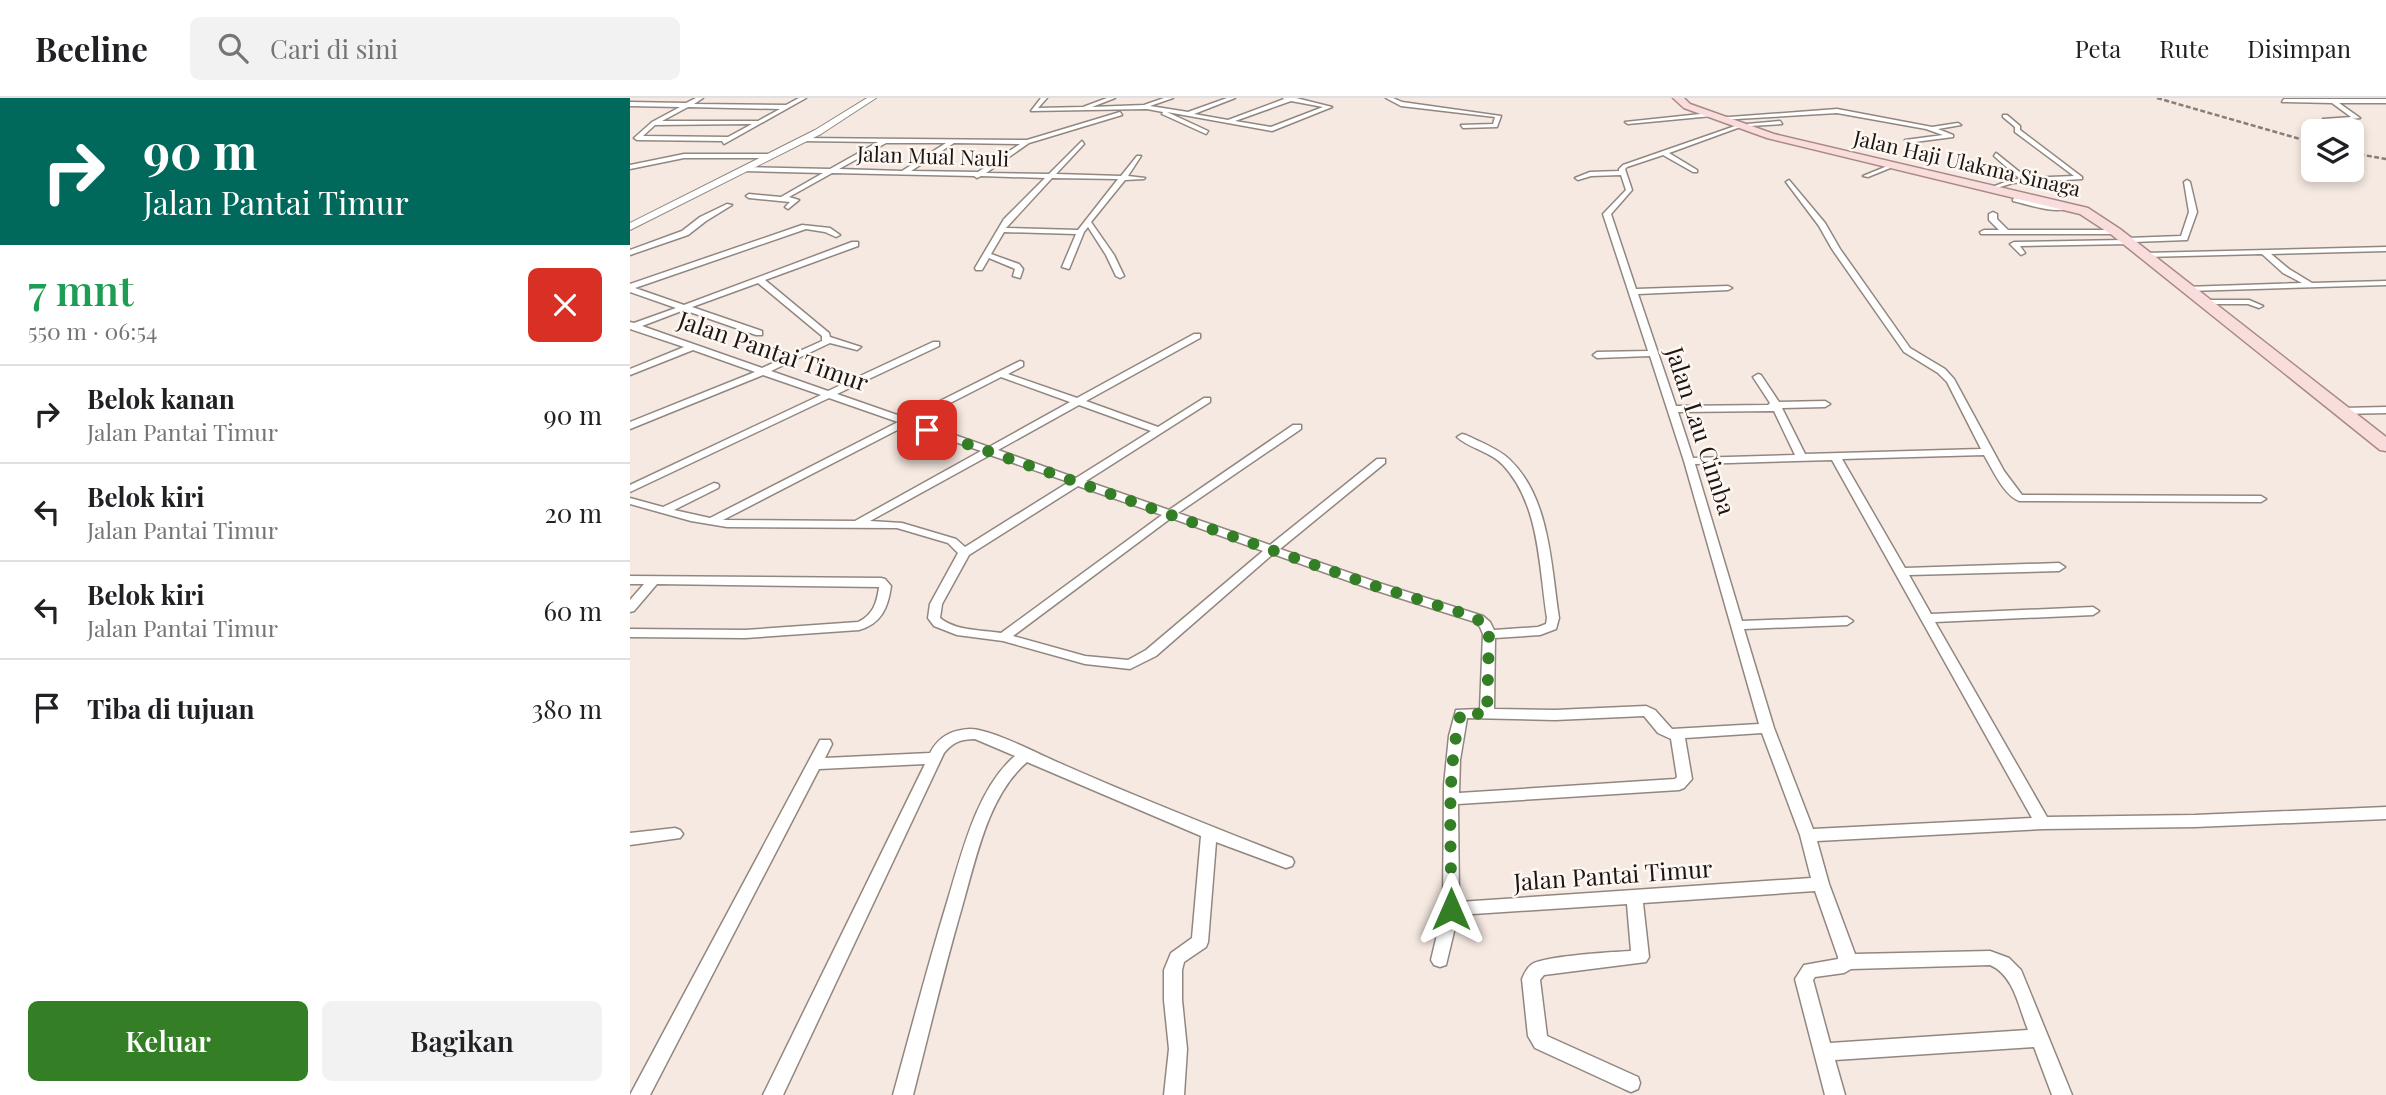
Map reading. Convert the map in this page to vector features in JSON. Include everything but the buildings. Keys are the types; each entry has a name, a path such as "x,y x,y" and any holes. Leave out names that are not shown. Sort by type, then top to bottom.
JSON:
{"main road":[{"name":"Jalan Haji Ulakma Sinaga","path":"1678,98 1687,106 1738,125 1892,166 2075,208 2093,215 2386,446"}],"street":[{"path":"700,98 654,123 638,138 729,139"},
{"path":"699,156 803,98"},
{"path":"631,226 803,139 872,98"},
{"path":"1073,111 1112,98"},
{"path":"976,176 1027,142 1170,98"},
{"path":"1190,113 1232,98"},
{"path":"1046,100 1038,104 1034,111 1158,108 1190,113 1228,121 1272,129 1329,107 1290,98 1228,121"},
{"path":"1389,98 1401,104 1498,116 1495,127 1463,126"},
{"path":"2333,101 2357,118 2341,119"},
{"path":"2284,102 2386,101"},
{"path":"630,104 788,107"},
{"path":"1158,108 1206,132"},
{"path":"1628,122 1837,111 1934,128 1958,125"},
{"path":"1992,189 2009,182 2025,180 2080,178 2017,131 2018,127 2005,116"},
{"path":"654,123 760,122"},
{"path":"1578,178 1590,174 1622,173 1625,166 1738,125 1780,123"},
{"path":"1907,141 1951,137 1934,128"},
{"path":"803,139 1027,142"},
{"path":"783,198 886,140"},
{"path":"902,174 953,141"},
{"path":"979,268 1002,230 1082,143"},
{"path":"1663,152 1695,171"},
{"path":"1996,155 2025,180"},
{"path":"630,167 674,157 767,156"},
{"path":"1066,267 1080,232 1139,157"},
{"path":"1866,176 1892,166"},
{"name":"Jalan Mual Nauli","path":"743,169 1048,178 1142,178"},
{"name":"Jalan Lau Cimba","path":"1622,173 1629,190 1607,214 1689,461 1767,728 1808,835 1846,962"},
{"path":"1789,182 1822,225 1907,350 1916,358 1942,371 1952,382 2011,489 2023,500 2261,499"},
{"path":"1984,232 2184,238 2193,212 2187,182"},
{"path":"749,195 796,200 788,207"},
{"path":"2015,200 2048,207 2075,208"},
{"path":"630,253 685,233 703,219 729,205"},
{"path":"1993,214 1993,220 2006,232"},
{"path":"1088,224 1110,254 1120,276"},
{"path":"630,288 805,227 827,230 836,235"},
{"path":"1002,230 1080,232"},
{"path":"2021,253 2014,244 2124,238"},
{"path":"631,327 855,244"},
{"path":"2145,255 2386,249"},
{"path":"2264,252 2286,271 2313,285"},
{"path":"987,255 1016,266 1019,269 1017,276"},
{"path":"760,280 790,303 826,335 827,339"},
{"path":"2188,289 2386,283"},
{"path":"630,288 759,333"},
{"path":"1634,292 1728,288"},
{"path":"2204,302 2249,302 2259,306"},
{"name":"Jalan Pantai Timur","path":"631,327 1271,550 1472,616 1486,625 1489,634"},
{"path":"859,523 1197,336"},
{"path":"630,426 762,372 827,339 857,347"},
{"path":"630,489 936,344"},
{"path":"630,372 690,348"},
{"path":"1597,355 1653,353"},
{"path":"712,521 1020,364"},
{"path":"1000,374 1157,430"},
{"path":"1758,377 1773,405 1780,410 1801,457"},
{"path":"1207,400 964,553 936,604 934,618 938,623 957,631 1003,637 1085,660 1133,664 1151,653 1271,550 1381,461"},
{"path":"1672,409 1825,404"},
{"path":"2342,411 2386,410"},
{"path":"1003,637 1170,514 1297,427"},
{"path":"1462,437 1507,462 1519,479 1535,517 1553,618 1552,626 1540,631 1489,634 1487,714"},
{"path":"1689,461 1989,452"},
{"path":"1835,456 2043,823"},
{"path":"665,510 714,486"},
{"path":"630,501 712,521 797,526 859,523 898,525 952,541 964,553"},
{"path":"1902,572 2059,568"},
{"path":"630,580 881,582 885,586 878,613 868,624 859,626 745,634 630,633"},
{"path":"630,608 654,580"},
{"path":"1928,618 2093,611"},
{"path":"1739,625 1847,621"},
{"path":"1440,960 1451,909 1452,799 1461,713 1555,715 1647,711 1652,713 1665,733 1767,728"},
{"path":"773,1095 946,740 963,733 977,734 1209,833 1286,862"},
{"path":"1452,799 1679,784 1685,779 1685,771 1677,733"},
{"path":"640,1095 825,744"},
{"path":"903,1095 975,837 1008,769 1027,754"},
{"path":"813,764 935,758"},
{"path":"1808,835 2043,823 2195,821 2386,813"},
{"path":"1174,1095 1178,1049 1173,971 1177,958 1200,942 1209,833"},
{"path":"630,839 676,834"},
{"name":"Jalan Pantai Timur","path":"1451,909 1821,884"},
{"path":"1631,1083 1541,1042 1537,1036 1531,979 1538,969 1546,967 1640,957 1634,896"},
{"path":"1835,1095 1804,979 1810,970 1844,966 1846,962 1990,958 2003,963 2015,975 2062,1095"},
{"path":"1822,1052 2038,1038"}],"railway":[{"path":"2157,98 2301,139"},
{"path":"2364,155 2386,159"}],"route":[{"path":"927,430 1375,586 1455,610 1479,619 1486,625 1489,634 1487,714 1461,713 1458,725 1452,799 1451,909"}]}
